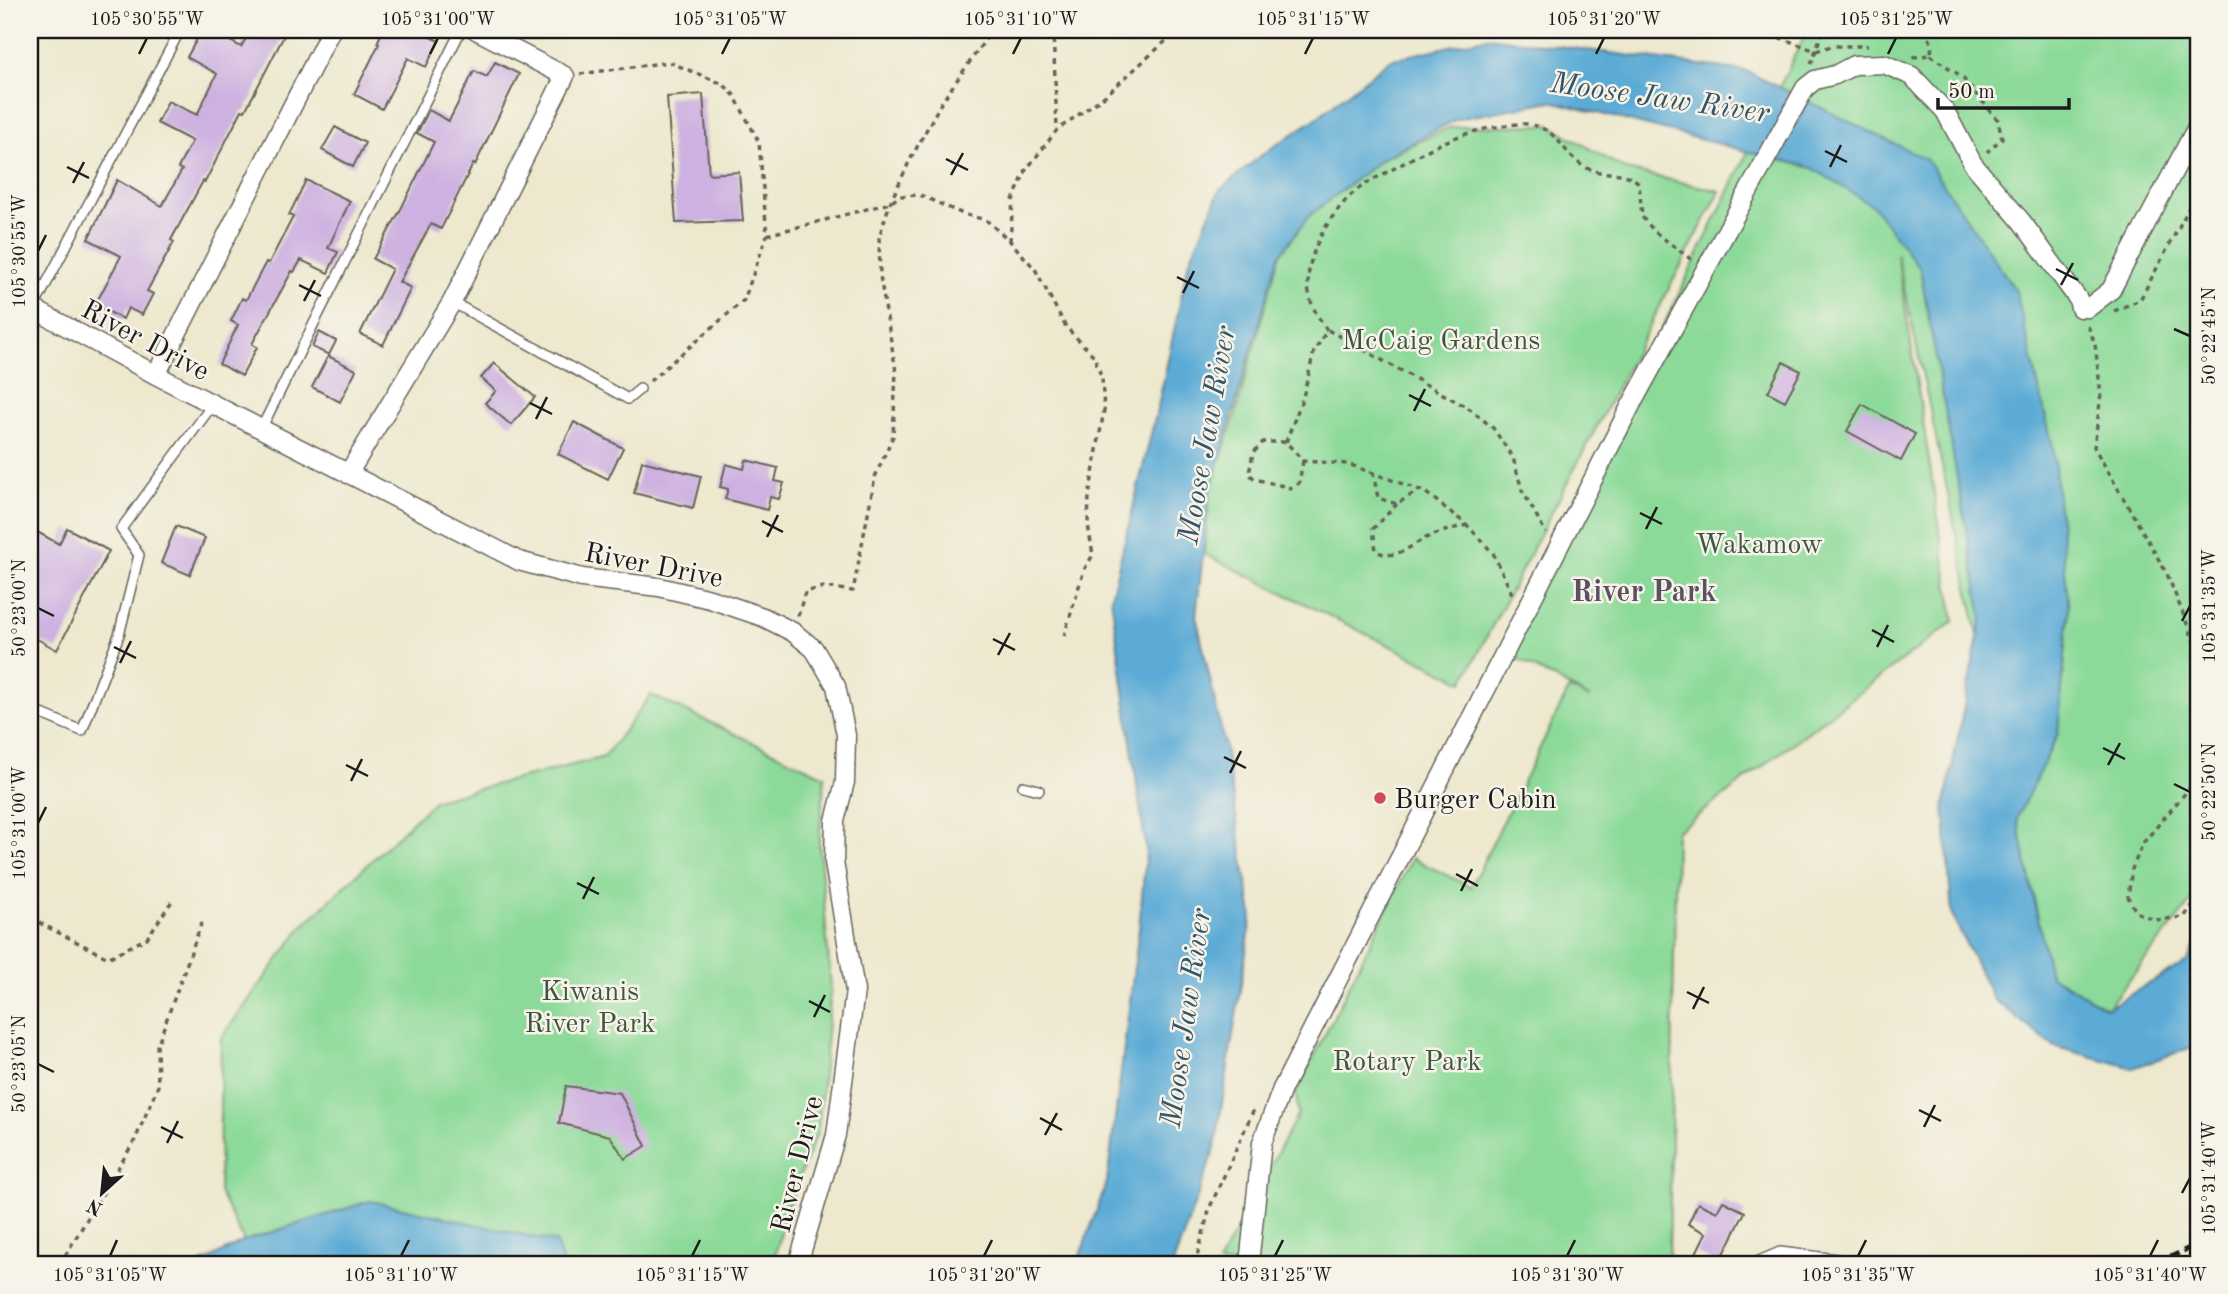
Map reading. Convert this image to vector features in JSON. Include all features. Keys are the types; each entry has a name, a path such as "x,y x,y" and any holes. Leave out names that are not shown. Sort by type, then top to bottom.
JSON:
{"street":[{"path":"156,375 331,30"},
{"path":"348,474 452,302 565,76 476,30"},
{"path":"1249,1264 1262,1143 1282,1089 1630,407 1810,84 1854,65 1884,64 1912,76 1945,111 1973,164 2022,222 2084,308 2111,290 2198,125"},
{"name":"River Drive","path":"32,308 156,375 519,561 582,578 659,587 710,599 763,617 793,632 814,649 836,686 846,734 845,782 835,821 834,862 855,991 836,1135 798,1264"}],"lane":[{"path":"32,308 180,30"},
{"path":"262,428 461,30"},
{"path":"452,302 628,399 640,389"},
{"path":"30,709 82,731 119,635 138,555 121,529 213,404"},
{"path":"1023,786 1039,790"},
{"path":"1752,1264 1780,1252 1837,1259 1853,1264"}],"path":[{"path":"793,632 805,593 824,587 853,591 875,477 893,436 896,371 880,276 879,237 890,203 941,103 992,30"},
{"path":"1053,30 1057,130"},
{"path":"1010,240 1013,200 1026,170 1057,130 1106,95 1178,30"},
{"path":"1772,30 1778,37 1816,51"},
{"path":"1810,84 1810,67 1823,30"},
{"path":"1930,55 1961,76 1998,120 2002,138 1973,164"},
{"path":"565,76 669,62 723,84 734,95 758,142 767,235 744,300 640,389"},
{"path":"1547,535 1522,490 1513,458 1493,428 1470,409 1327,330 1314,311 1309,293 1308,268 1333,216 1353,194 1376,177 1445,140 1470,131 1528,124 1548,131 1558,138 1586,168 1629,174 1639,183 1642,217 1655,232 1694,262"},
{"path":"2198,191 2140,300 2111,313 2084,308 2095,344 2101,395 2094,447 2167,574 2198,651"},
{"path":"767,235 890,203 900,196 920,195 963,214 986,220 1010,240 1035,269 1066,327 1094,356 1102,377 1104,410 1089,495 1088,525 1093,555 1083,570 1064,636"},
{"path":"1286,442 1303,397 1314,352 1327,330"},
{"path":"1303,461 1299,483 1291,488 1255,479 1249,474 1253,453 1263,442 1286,442 1303,461 1348,464 1419,490 1442,504 1467,525 1493,553 1514,597"},
{"path":"1373,472 1378,498 1397,504"},
{"path":"1419,490 1397,504 1373,528 1376,551 1384,555 1401,553 1424,538 1467,525"},
{"path":"2198,778 2143,843 2132,869 2128,897 2136,912 2155,920 2184,917 2198,898"},
{"path":"30,918 108,958 146,938 174,898"},
{"path":"61,1264 135,1140 158,1086 157,1046 202,919"}],"green space":[{"name":"Wakamow","path":"1807,30 2198,30 2198,893 2107,1008 2050,975 1897,254 1954,621 1676,832 1669,1264 1218,1264 1298,1114 1296,1093 1412,858 1471,887 1569,689 1590,698 1505,652"},
{"name":"McCaig Gardens","path":"1550,125 1626,170 1720,191 1463,682 1204,554 1210,491 1235,416 1279,256 1309,216 1383,158 1451,127"},
{"name":"Kiwanis River Park","path":"651,695 825,776 819,842 831,989 818,1130 788,1205 773,1264 563,1264 556,1242 370,1201 244,1241 219,1192 221,1038 302,927 435,800 604,757"}],"water":[{"name":"Moose Jaw River","path":"1489,37 1746,71 1926,159 2016,291 2053,447 2069,611 2058,734 2017,818 2050,975 2107,1008 2188,961 2198,940 2198,1045 2133,1068 2053,1046 1993,999 1952,915 1944,807 1982,617 1920,269 1873,206 1812,168 1551,101 1457,119 1383,158 1309,216 1279,256 1210,491 1196,616 1225,747 1252,915 1215,1148 1173,1264 1077,1264 1107,1182 1139,929 1146,851 1111,597 1159,402 1188,265 1219,191 1260,156 1315,119 1390,60"},
{"path":"370,1201 556,1242 563,1264 200,1264 244,1241"}],"building":[{"path":"202,30 210,30 241,47 251,30 287,30 245,111 242,110 171,240 174,242 147,291 153,294 142,315 128,308 123,319 95,305 121,256 88,239 117,180 162,206 182,170 178,168 192,141 157,123 168,101 197,115 217,74 187,57"},
{"path":"383,30 417,30 439,41 426,67 408,58 382,109 354,94 379,44 377,43"},
{"path":"495,62 519,74 441,229 431,224 399,282 411,288 383,345 360,334 392,269 373,259 434,142 417,133 429,110 449,121 474,71 487,77"},
{"path":"703,94 709,174 739,172 743,221 676,223 667,97"},
{"path":"335,127 365,143 353,167 322,150"},
{"path":"306,180 350,201 328,248 338,252 328,273 301,260 294,272 292,271 252,344 257,347 242,376 219,364 238,325 231,321 242,298 246,300 266,262 269,263 293,217 289,215"},
{"path":"319,332 336,341 329,355 312,347"},
{"path":"328,356 356,370 340,402 312,387"},
{"path":"1783,362 1801,371 1785,401 1768,392"},
{"path":"494,363 535,397 511,425 485,403 496,391 481,378"},
{"path":"1862,404 1915,434 1901,461 1847,431"},
{"path":"574,422 623,448 608,479 558,454"},
{"path":"746,460 778,468 775,481 784,483 779,499 770,497 767,510 725,499 728,489 720,487 726,464 744,469"},
{"path":"642,461 701,476 693,508 634,493"},
{"path":"176,526 205,538 190,575 161,563"},
{"path":"30,528 59,544 67,528 109,551 57,650 30,635"},
{"path":"566,1086 620,1093 646,1146 625,1159 610,1136 559,1123"},
{"path":"1723,1201 1745,1212 1719,1264 1696,1253 1706,1233 1688,1224 1698,1203 1717,1212"}],"railway":[{"path":"2156,1264 2198,1244"}],"place":[{"name":"Burger Cabin","path":"1380,798"}],"district":[{"name":"River Park","path":"1644,591"}],"park label":[{"name":"Rotary Park","path":"1407,1060"}]}
